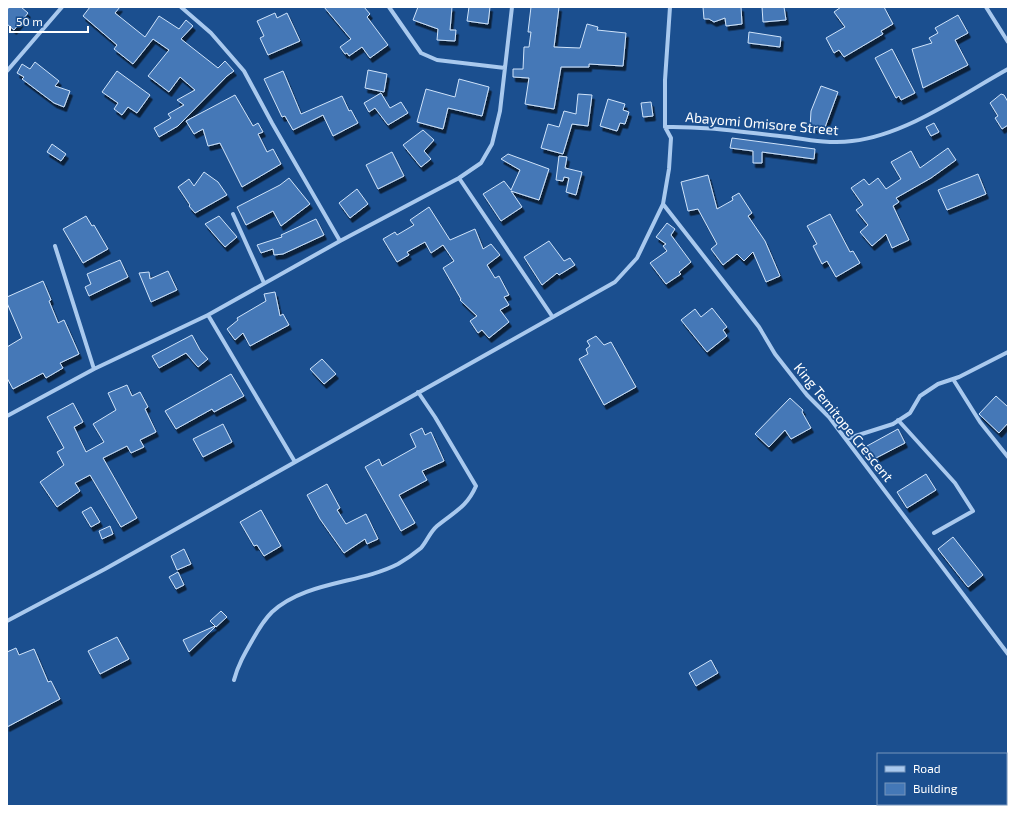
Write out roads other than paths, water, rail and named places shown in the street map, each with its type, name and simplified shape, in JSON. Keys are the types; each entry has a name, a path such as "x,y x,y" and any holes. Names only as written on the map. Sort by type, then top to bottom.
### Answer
{"street":[{"path":"7,71 62,7"},
{"path":"181,7 211,33 244,71 272,124 340,241"},
{"path":"389,7 422,53 437,60 505,68"},
{"path":"7,416 94,369 208,315 340,241 459,178 481,163 492,144 500,111 512,7"},
{"path":"7,621 105,570 552,316 615,282 637,258 663,204 669,169 671,138 665,127 665,80 670,7"},
{"path":"986,7 1008,42"},
{"name":"Abayomi Omisore Street","path":"665,127 710,129 819,141 852,141 890,132 928,114 1008,69"},
{"path":"459,178 552,316"},
{"name":"King Temitope Crescent","path":"663,204 759,327 775,354 807,395 829,417 1008,654"},
{"path":"233,214 264,283"},
{"path":"55,246 94,369"},
{"path":"208,315 294,462"},
{"path":"846,440 878,430 898,420 910,413 920,396 938,384 953,379 1008,352"},
{"path":"953,379 980,422 1008,457"},
{"path":"234,680 244,654 258,630 271,613 284,603 309,592 379,572 399,563 420,549 436,527 462,509 472,496 476,486 435,417 418,392"},
{"path":"898,420 955,483 973,511 934,533"}]}
